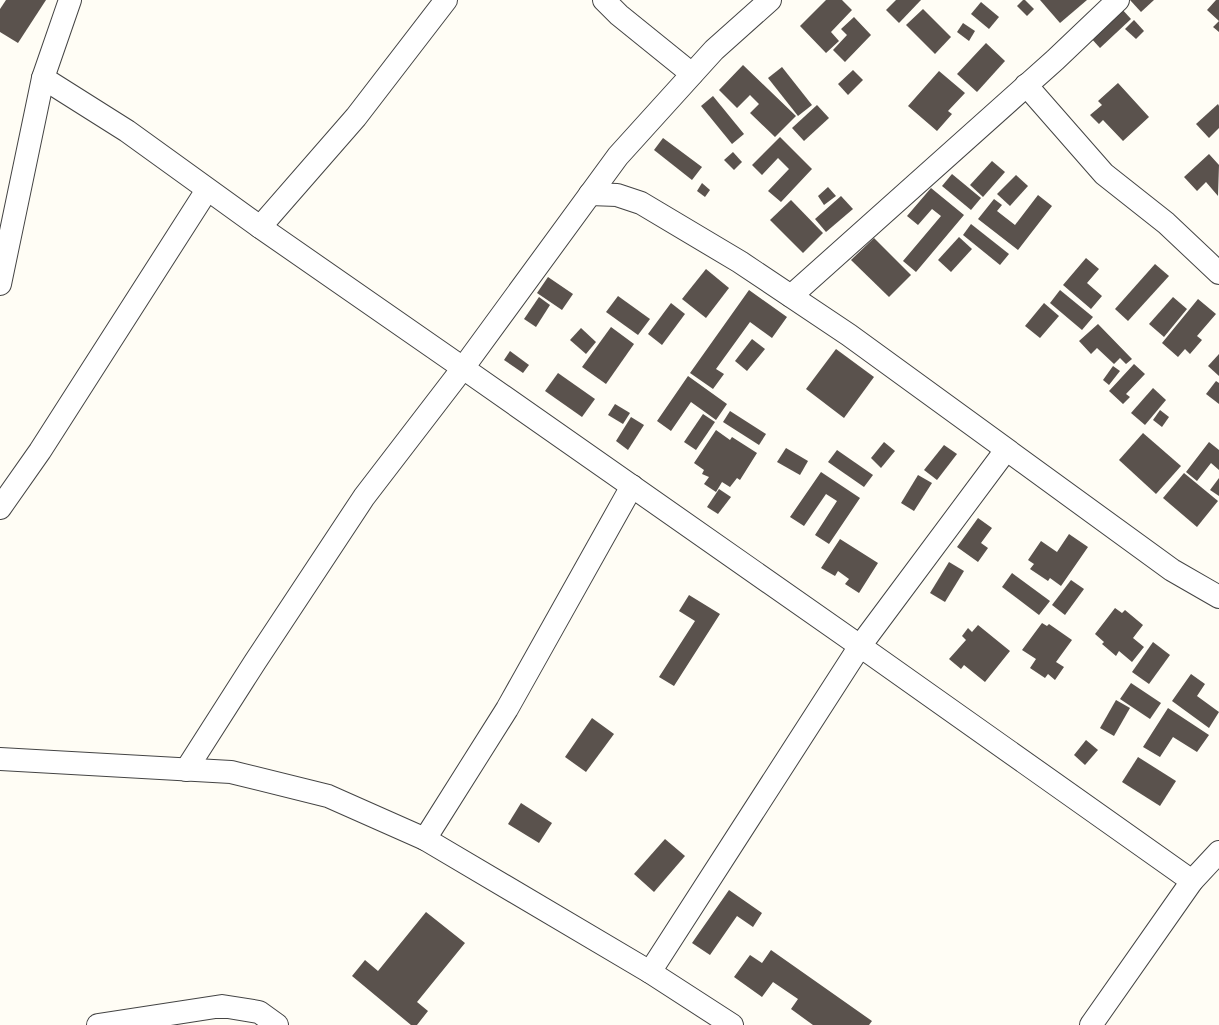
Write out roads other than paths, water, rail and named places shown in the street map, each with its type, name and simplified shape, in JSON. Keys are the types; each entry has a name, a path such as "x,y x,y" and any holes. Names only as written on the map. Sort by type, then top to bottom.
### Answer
{"street":[{"path":"0,284 43,78 70,0"},
{"path":"260,227 356,117 446,0"},
{"path":"604,0 619,15 692,74"},
{"path":"186,770 254,662 364,497 463,368 618,156 714,50 770,0"},
{"path":"791,296 1055,60 1118,0"},
{"path":"43,78 127,131 207,190 860,646 1205,877"},
{"path":"1026,86 1104,174 1166,223 1219,273"},
{"path":"0,508 40,451 207,190"},
{"path":"590,194 617,195 641,203 734,258 849,335 1172,570 1219,597"},
{"path":"650,972 860,646 1006,450"},
{"path":"425,839 507,709 632,486"},
{"path":"0,759 231,772 328,796 425,839 650,972 732,1025"},
{"path":"1091,1025 1205,877 1219,852"},
{"path":"98,1025 222,1006 258,1012 277,1025"}]}
